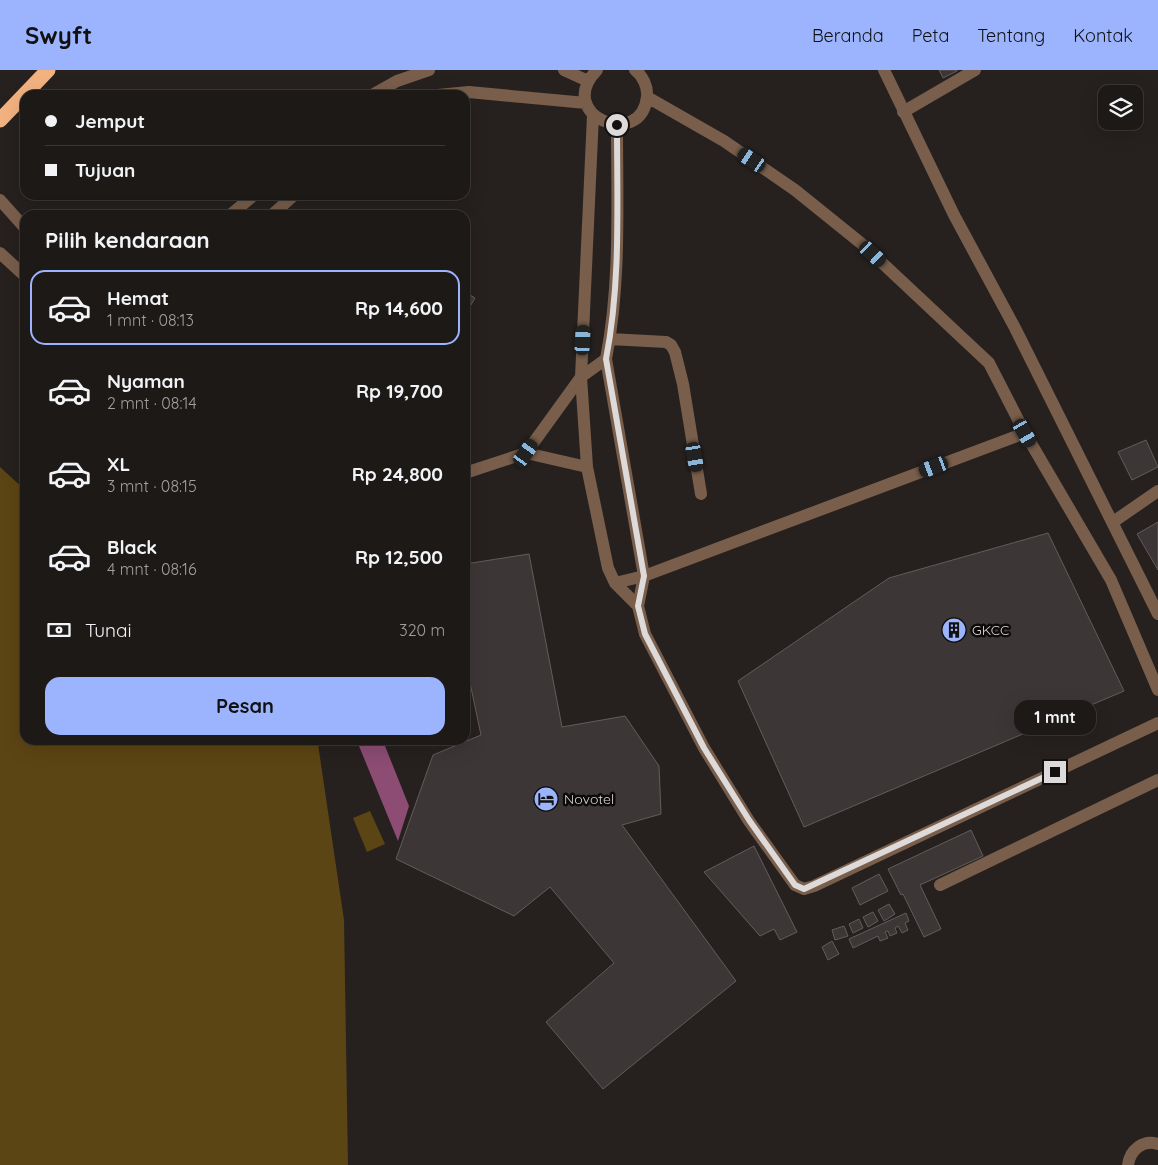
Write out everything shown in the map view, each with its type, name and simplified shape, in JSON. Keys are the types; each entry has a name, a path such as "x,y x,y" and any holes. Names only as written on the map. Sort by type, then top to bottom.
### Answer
{"highway":[{"path":"29,90 48,70"},
{"path":"0,120 20,99"}],"street":[{"path":"381,90 397,81 429,70"},
{"path":"564,70 588,81"},
{"path":"596,70 588,81 584,92 586,104 593,115 604,123 617,125 628,123 638,117 644,108 647,97 646,85 639,71"},
{"path":"884,70 903,112 1113,522 1158,614"},
{"path":"903,112 975,70"},
{"path":"470,92 586,104"},
{"path":"647,97 724,141 795,190 862,244 989,362 1025,433 1111,580 1158,690"},
{"path":"593,115 581,377 587,467 608,568 615,583 638,606"},
{"path":"617,125 617,258 614,323 606,359 644,576 638,606 645,634 704,748 749,820 795,885 804,889 1158,723"},
{"path":"0,200 20,222"},
{"path":"236,210 248,200"},
{"path":"278,210 288,200"},
{"path":"0,253 20,271"},
{"path":"610,340 666,342 674,348 683,384 701,494"},
{"path":"526,453 581,377 606,359"},
{"path":"615,583 644,576 1025,433"},
{"path":"470,471 526,453 587,467"},
{"path":"1113,522 1158,491"},
{"path":"940,885 1158,780"},
{"path":"1128,1165 1132,1154 1138,1147 1145,1143 1158,1144"}],"shaded area":[{"path":"0,467 20,485 20,745 318,745 344,920 348,1165 0,1165"},
{"path":"385,745 409,806 398,841 359,746"},
{"path":"370,811 385,844 367,852 353,818"}],"building":[{"path":"939,70 957,70 957,71 943,78"},
{"path":"470,295 475,298 470,306"},
{"path":"1146,440 1158,467 1132,480 1118,452"},
{"path":"1158,522 1158,570 1137,534"},
{"name":"GKCC","path":"1048,533 1124,691 804,827 738,681 889,578"},
{"path":"529,554 562,727 625,716 659,766 661,814 622,825 736,981 603,1089 546,1022 614,963 550,887 514,916 396,859 433,755 457,745 470,745 470,740 481,735 470,683 470,563"},
{"path":"971,830 983,856 920,885 941,929 924,937 903,894 901,895 888,869"},
{"path":"754,846 797,932 780,940 774,929 760,936 704,872"},
{"path":"879,874 888,891 860,905 852,888"},
{"path":"889,904 895,914 884,921 878,910"},
{"path":"873,912 878,921 868,927 863,917"},
{"path":"906,913 909,921 905,923 908,930 902,933 898,926 895,928 897,933 890,936 888,931 885,932 888,938 880,941 878,936 853,948 849,939"},
{"path":"859,919 863,928 853,933 849,924"},
{"path":"844,926 848,936 835,940 832,930"},
{"path":"832,941 839,954 828,960 822,947"}],"place":[{"name":"GKCC","path":"954,630"},
{"name":"Novotel","path":"546,799"}],"route":[{"path":"617,125 617,258 614,323 606,359 644,576 638,606 645,634 704,748 749,820 795,885 804,889 814,886 1055,772"}]}
